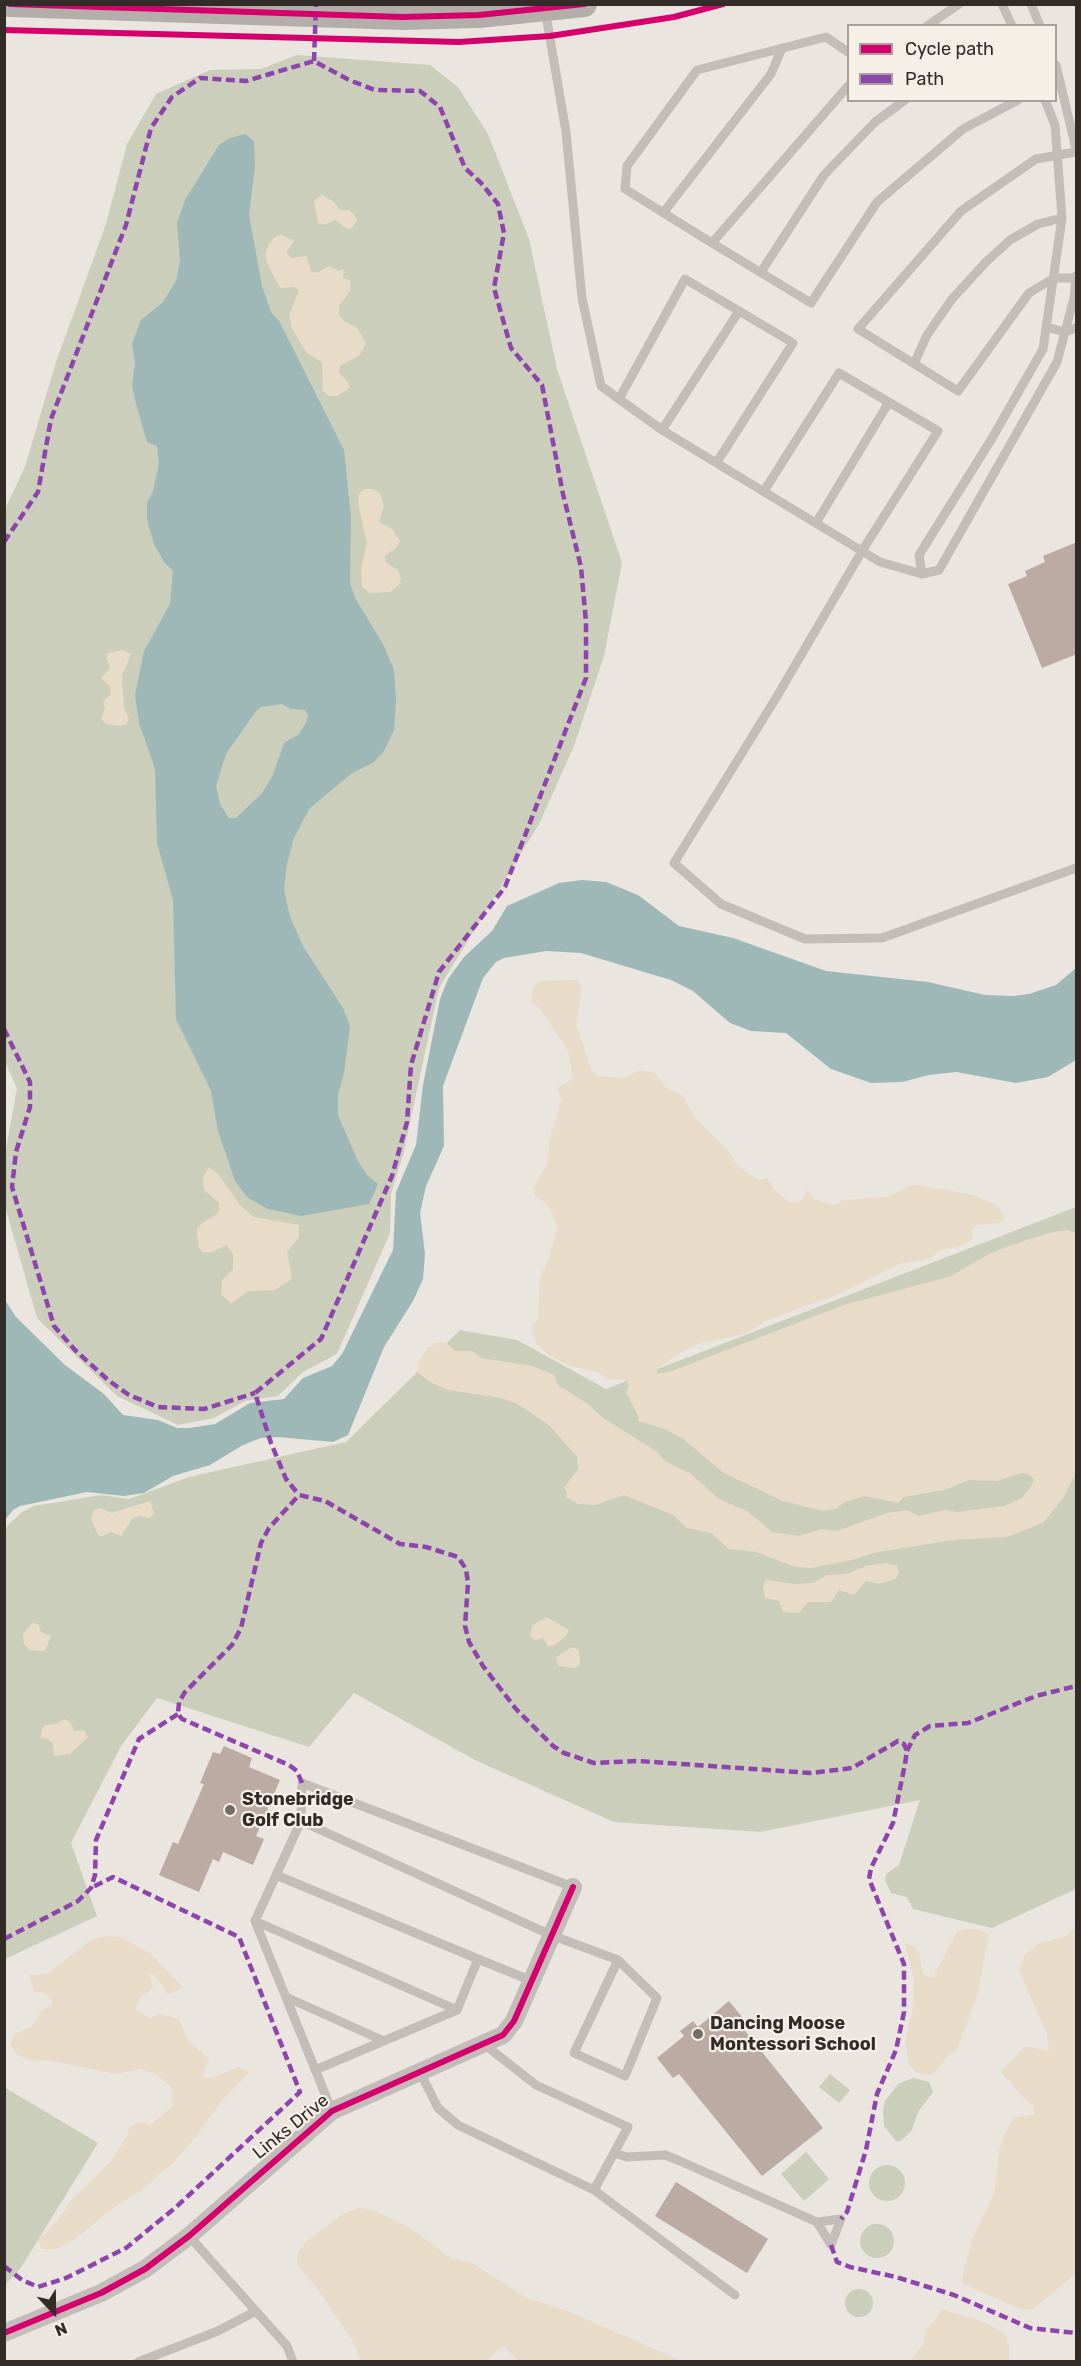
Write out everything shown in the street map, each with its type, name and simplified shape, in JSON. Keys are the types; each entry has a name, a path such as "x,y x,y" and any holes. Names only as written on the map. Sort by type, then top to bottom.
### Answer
{"street":[{"path":"10,4 402,17 584,4"},
{"name":"Links Drive","path":"4,2332 123,2283 189,2236 332,2110 503,2036 532,1981 573,1887"}],"lane":[{"path":"930,24 960,4"},
{"path":"1002,4 1011,24"},
{"path":"1031,4 1039,24"},
{"path":"544,7 566,132 582,298 601,386 662,430 880,562 922,574 939,570 1057,362 1076,277 1054,279 1029,293 958,391 858,328 961,211 1036,159 1077,151 1059,85"},
{"path":"847,51 826,37 697,70 627,166 625,189 811,303 877,202 963,129 1014,102"},
{"path":"663,213 771,74 782,48"},
{"path":"712,243 847,88"},
{"path":"761,272 824,175 875,122 902,102"},
{"path":"922,574 919,555 991,440 1043,349 1062,218 1055,125 1046,102"},
{"path":"914,364 927,335 952,299 986,262 1010,240 1038,224 1062,218"},
{"path":"619,399 685,279 793,342 717,462"},
{"path":"662,430 739,311"},
{"path":"1046,327 1065,332 1077,328"},
{"path":"764,491 839,373 938,430 674,862 721,904 805,939 882,938 1077,868"},
{"path":"816,523 889,402"},
{"path":"332,2110 255,1921 301,1821 302,1783 573,1887"},
{"path":"301,1821 551,1935 618,1960 657,1998 625,2076 574,2053 618,1960"},
{"path":"276,1875 532,1981"},
{"path":"255,1921 457,2010"},
{"path":"315,2070 457,2010 478,1959"},
{"path":"286,1997 384,2041"},
{"path":"484,2045 536,2085 628,2127 594,2190"},
{"path":"420,2072 438,2108 458,2125 594,2190 735,2295"},
{"path":"614,2153 627,2157 665,2155 817,2222 841,2219 831,2245 817,2222"},
{"path":"189,2236 287,2346 293,2361"},
{"path":"138,2361 218,2331 255,2311"}],"green space":[{"path":"297,55 430,65 458,87 488,134 529,239 557,369 622,563 604,656 574,746 539,824 439,988 403,1155 391,1194 390,1233 337,1354 303,1372 278,1396 245,1401 214,1418 178,1425 117,1396 37,1318 5,1206 5,1155 17,1088 5,1062 5,509 25,467 55,365 106,224 127,144 156,94 210,70 261,69"},
{"name":"Stonebridge Golf Club","path":"1076,1207 1076,1889 992,1928 913,1909 907,1897 891,1893 885,1880 886,1874 899,1865 920,1800 760,1832 614,1822 477,1761 354,1693 309,1747 157,1698 121,1746 71,1843 97,1916 5,1959 4,1532 22,1512 34,1506 101,1495 129,1499 189,1477 346,1442 460,1330 517,1340 606,1389"},
{"path":"830,2074 850,2090 839,2103 819,2087"},
{"path":"913,2078 929,2082 933,2092 918,2112 912,2130 897,2142 884,2126 885,2101 898,2084"},
{"path":"4,2087 98,2143 20,2269 5,2285"},
{"path":"806,2152 829,2179 804,2201 781,2174"},
{"path":"887,2165 900,2170 905,2183 900,2196 887,2201 874,2196 869,2183 874,2170"},
{"path":"877,2224 889,2229 894,2241 889,2253 877,2258 865,2253 860,2241 865,2229"},
{"path":"859,2289 869,2293 873,2303 869,2313 859,2317 849,2313 845,2303 849,2293"}],"sand":[{"path":"322,195 334,202 340,210 349,210 354,214 357,220 352,228 347,229 335,220 325,225 318,222 314,201"},
{"path":"282,235 294,241 286,252 291,258 306,256 311,271 316,273 330,266 338,271 344,269 343,278 351,281 350,291 339,306 339,314 344,321 357,328 366,343 360,355 340,366 339,373 348,382 350,388 337,396 329,396 323,391 322,363 306,352 292,329 289,315 299,290 294,287 280,288 267,263 265,254 269,244 276,236"},
{"path":"364,489 373,489 380,493 384,506 379,522 392,529 400,541 396,548 385,556 386,563 398,570 401,578 399,585 390,592 370,593 362,587 361,568 367,543 358,504 359,494"},
{"path":"123,650 131,654 122,676 124,707 129,719 127,724 121,726 106,724 101,719 105,710 103,701 111,691 109,685 101,678 109,670 110,665 106,659 108,653"},
{"path":"577,980 582,987 576,1024 592,1071 596,1076 623,1078 641,1070 655,1073 666,1088 683,1096 695,1118 727,1149 738,1166 758,1180 767,1178 773,1189 789,1202 799,1202 804,1198 807,1189 814,1199 834,1205 844,1200 887,1197 911,1185 919,1185 973,1195 998,1206 1004,1216 1004,1221 1001,1223 976,1225 972,1229 973,1239 962,1246 939,1250 931,1258 899,1264 841,1293 765,1321 745,1334 701,1343 681,1352 658,1368 656,1374 672,1371 844,1305 951,1276 987,1255 1008,1246 1053,1232 1067,1230 1076,1233 1076,1472 1064,1497 1043,1523 1007,1537 953,1540 873,1553 812,1568 795,1567 756,1552 729,1549 711,1533 687,1528 673,1515 624,1495 595,1505 578,1504 566,1497 567,1492 564,1488 578,1469 577,1457 549,1425 518,1404 501,1398 448,1390 428,1381 417,1372 419,1362 428,1347 432,1347 434,1343 446,1342 455,1351 473,1351 481,1358 532,1366 554,1375 558,1385 589,1405 603,1418 656,1451 666,1462 690,1473 719,1499 747,1511 772,1532 798,1536 822,1529 837,1531 887,1513 907,1510 919,1516 944,1510 957,1512 1004,1506 1022,1498 1032,1485 1034,1479 1022,1473 997,1481 969,1480 944,1490 904,1497 898,1503 864,1496 845,1502 836,1509 823,1511 783,1501 724,1473 683,1439 665,1429 638,1421 639,1417 626,1392 629,1386 627,1380 608,1379 596,1372 570,1366 550,1356 536,1343 531,1327 538,1319 540,1278 558,1226 549,1207 534,1194 534,1188 548,1162 549,1141 562,1100 557,1088 573,1079 568,1050 540,1009 530,1002 534,986 540,981"},
{"path":"209,1167 218,1174 240,1205 254,1217 299,1225 299,1237 287,1252 292,1279 275,1290 248,1291 231,1304 221,1294 222,1280 233,1269 233,1254 226,1245 213,1252 203,1252 199,1248 197,1234 197,1229 203,1222 219,1211 219,1203 204,1190 203,1177"},
{"path":"150,1501 154,1514 149,1518 138,1516 132,1519 121,1536 111,1532 100,1537 97,1533 91,1519 94,1510 100,1508 112,1513"},
{"path":"886,1563 897,1566 899,1573 896,1579 879,1584 866,1581 854,1595 839,1590 831,1602 808,1602 799,1613 783,1612 779,1601 765,1598 763,1586 766,1580 796,1584 813,1583 827,1575 846,1574 866,1566"},
{"path":"546,1617 569,1630 566,1636 553,1646 548,1646 543,1638 535,1640 530,1636 532,1626"},
{"path":"32,1623 38,1624 41,1632 51,1636 45,1651 30,1650 24,1644 23,1634"},
{"path":"572,1647 579,1650 580,1664 575,1668 559,1666 556,1657"},
{"path":"65,1719 71,1723 74,1731 84,1730 88,1737 70,1754 54,1756 53,1744 48,1739 41,1738 41,1732 44,1725 55,1724"},
{"path":"1076,1926 1076,2273 1034,2309 1022,2310 962,2283 963,2274 972,2239 994,2194 999,2151 1005,2134 1013,2118 1035,2114 1033,2105 1026,2101 1001,2072 1025,2046 1049,2051 1047,2034 1019,1970 1025,1955 1038,1944 1067,1936"},
{"path":"981,1930 989,1935 978,1993 956,2052 951,2052 932,2075 915,2072 909,2064 905,2041 913,2009 914,1978 905,1944 913,1945 919,1953 923,1974 933,1978 957,1931"},
{"path":"106,1936 121,1937 150,1953 183,1988 168,1994 157,1978 150,1973 153,1988 141,1997 135,2008 149,2019 159,2013 179,2019 188,2041 209,2059 202,2077 211,2078 239,2067 249,2072 220,2103 195,2138 172,2164 139,2192 113,2208 74,2240 56,2249 42,2249 38,2240 58,2220 72,2199 113,2159 128,2134 129,2127 140,2122 150,2125 173,2106 171,2087 156,2074 140,2069 116,2074 48,2060 33,2061 16,2054 10,2044 15,2034 31,2027 43,2009 51,2006 52,2001 45,1993 34,1992 29,1975 47,1974 91,1940"},
{"path":"358,2208 373,2210 398,2222 416,2232 451,2259 472,2263 527,2298 565,2310 682,2361 518,2361 503,2346 486,2361 361,2361 352,2340 319,2291 297,2265 297,2254 307,2241 343,2214"},
{"path":"941,2309 984,2322 1005,2334 1009,2342 1009,2361 910,2361 924,2343 926,2330"}],"water":[{"path":"245,134 254,141 255,166 249,215 262,286 271,312 279,321 344,450 351,517 350,583 355,598 383,644 394,670 396,699 394,730 384,751 373,763 352,773 309,809 294,838 287,864 284,889 290,917 303,946 343,1008 350,1026 344,1073 338,1095 338,1115 358,1161 367,1175 378,1184 369,1204 301,1216 268,1209 248,1198 235,1181 218,1131 211,1091 176,1019 173,900 157,843 155,769 139,723 135,695 144,651 170,604 173,571 164,562 154,544 147,519 147,503 153,491 159,464 157,446 147,442 136,404 132,385 135,363 132,344 141,320 163,302 176,281 180,261 177,223 185,200 219,145 230,138","holes":["282,704 291,709 305,710 308,715 307,721 299,734 284,743 272,777 262,793 236,818 229,818 220,804 216,786 226,754 261,707"]},
{"path":"582,880 606,882 638,895 679,926 733,938 826,971 928,982 985,995 1014,996 1029,994 1056,985 1076,968 1076,1060 1048,1077 1016,1083 956,1072 929,1075 902,1082 871,1083 831,1069 786,1033 751,1031 730,1023 693,991 671,980 581,953 546,951 504,958 496,962 483,978 443,1086 444,1146 426,1186 420,1213 425,1254 423,1279 413,1301 384,1347 348,1435 333,1442 277,1437 261,1438 243,1445 210,1465 173,1476 144,1493 124,1496 87,1492 20,1506 13,1510 5,1520 5,1300 16,1317 65,1365 104,1394 123,1415 158,1420 177,1428 215,1424 250,1403 284,1399 303,1378 332,1366 342,1354 393,1250 396,1192 416,1145 423,1085 440,999 448,979 464,957 492,931 507,906 559,883"}],"building":[{"path":"1077,542 1077,654 1042,668 1008,584 1027,576 1025,571 1045,562 1043,556"},
{"name":"Stonebridge Golf Club","path":"224,1746 252,1758 249,1767 280,1780 256,1836 264,1839 253,1865 223,1852 219,1862 213,1859 199,1892 159,1875 173,1842 178,1844 204,1784 200,1783 213,1752 220,1754"},
{"path":"729,2001 743,2018 738,2022 823,2128 762,2176 679,2074 673,2078 657,2058 684,2036 680,2031 693,2021 698,2027"},
{"path":"676,2182 768,2239 747,2273 655,2216"}],"marked path":[{"path":"314,61 316,4"},
{"path":"4,542 38,492 51,419 126,225 151,128 172,97 200,78 246,81 314,61 349,80 375,90 420,91 440,107 465,168 498,204 504,233 494,288 511,348 542,385 563,494 581,567 586,622 586,678 505,887 439,972 411,1065 407,1122 392,1176 321,1339 255,1393 271,1443 286,1479 299,1495"},
{"path":"4,1029 30,1082 30,1107 16,1152 12,1187 54,1326 75,1350 108,1380 129,1395 158,1407 204,1409 255,1393"},
{"path":"302,1783 297,1771 289,1765 182,1719 178,1714 179,1702 185,1692 232,1645 241,1628 261,1543 269,1528 299,1495 325,1501 400,1544 426,1547 458,1557 466,1569 468,1583 465,1626 469,1642 483,1666 516,1709 553,1746 564,1753 594,1763 639,1761 811,1773 852,1768 898,1741 904,1744 907,1751 893,1823 871,1868 869,1879 904,1964 904,2012 896,2050 877,2094 866,2150 847,2212 841,2219"},
{"path":"907,1751 915,1735 930,1726 968,1723 1036,1696 1076,1686"},
{"path":"4,1939 78,1901 91,1888 95,1875 96,1840 139,1739 178,1714"},
{"path":"4,2266 22,2280 38,2287 66,2278 126,2248 175,2208 300,2092 239,1937 113,1877 91,1888"},
{"path":"831,2245 837,2262 850,2267 896,2277 954,2295 1030,2328 1076,2333"}],"cycle path":[{"path":"10,4 402,17 479,15 584,4"},
{"path":"4,30 459,42 550,36 674,17 723,4"},
{"path":"4,2333 101,2293 145,2269 189,2236 332,2111 503,2035 514,2021 573,1887"}],"place":[{"name":"Stonebridge Golf Club","path":"230,1810"},
{"name":"Dancing Moose Montessori School","path":"698,2034"}]}
